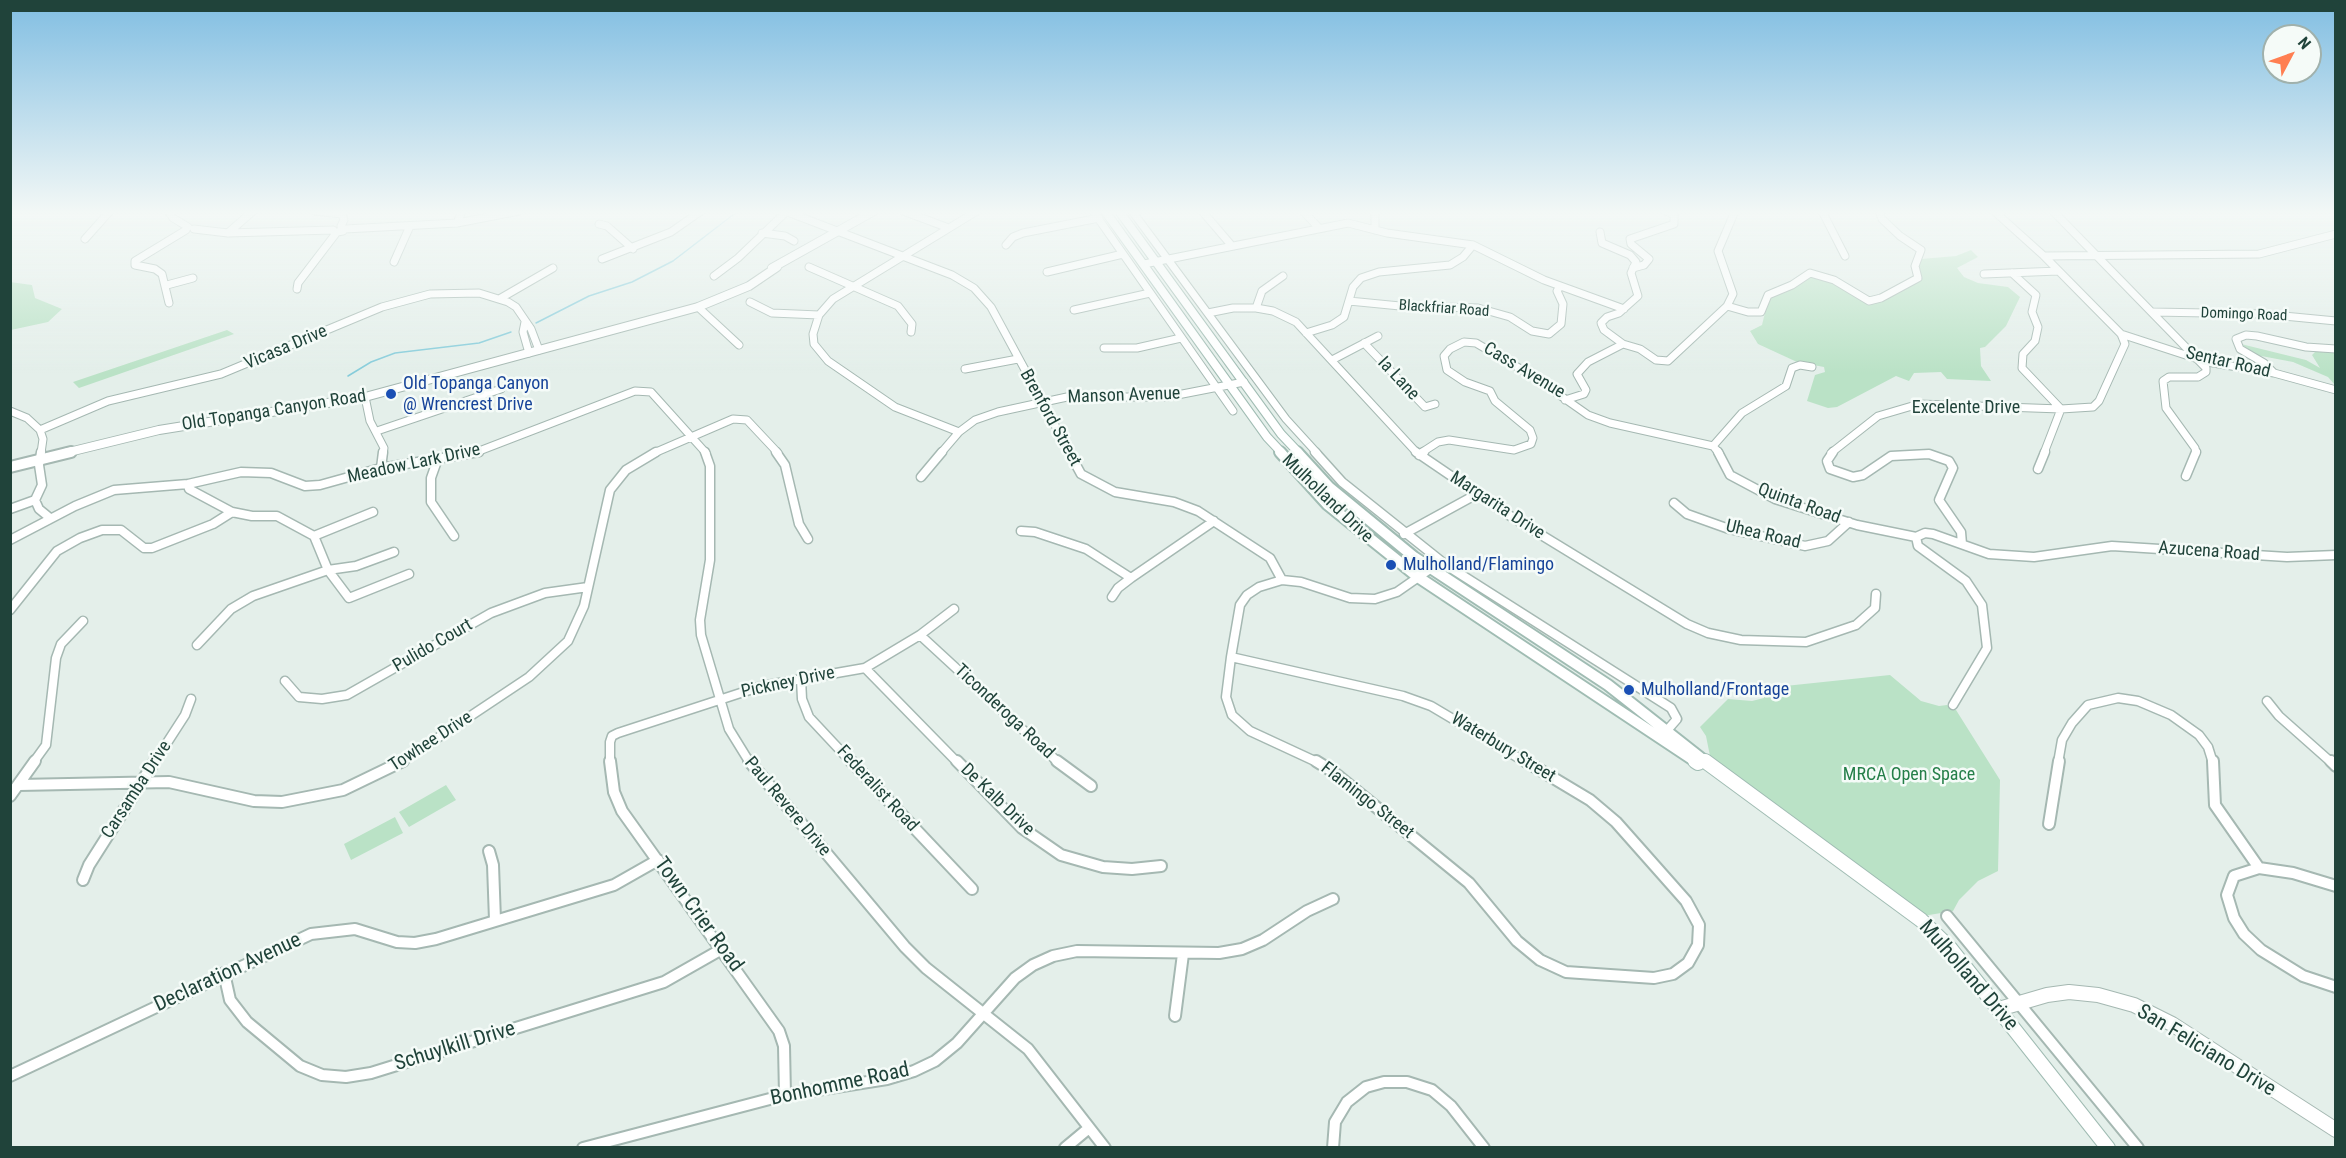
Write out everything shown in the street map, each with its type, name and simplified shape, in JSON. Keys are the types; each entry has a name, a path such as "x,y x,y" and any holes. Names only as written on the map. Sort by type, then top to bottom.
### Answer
{"main road":[{"name":"Old Topanga Canyon Road","path":"10,467 159,430 297,410 365,397 698,308 776,270 780,265"},
{"name":"Mulholland Drive","path":"1145,265 1267,437 1304,481 1353,528 1418,577 1664,734 1921,920 1950,948 2108,1148"},
{"name":"Mulholland Drive","path":"1159,265 1290,444 1329,487 1380,531 1430,569 1593,674 1664,734"},
{"name":"San Feliciano Drive","path":"1999,1009 2068,992 2098,995 2134,1005 2172,1024 2336,1131"}],"street":[{"path":"135,265 155,269 162,273 170,303"},
{"path":"297,289 298,283 312,265"},
{"path":"714,276 727,265"},
{"path":"886,265 833,298 819,315 813,334 814,344 828,361 894,407 959,432"},
{"name":"Brenford Street","path":"927,265 952,275 974,288 991,307 1081,474 1115,492 1174,502 1214,520 1270,558 1282,580"},
{"path":"1047,272 1076,265"},
{"path":"1131,265 1233,411"},
{"path":"1172,265 1315,454 1360,498 1446,565 1671,708 1677,719 1664,734"},
{"path":"1306,333 1332,325 1344,317 1353,287 1361,278 1379,272 1450,265"},
{"path":"1516,265 1560,286 1624,309"},
{"path":"1634,265 1631,273 1638,296 1624,309 1601,323 1604,330 1623,344 1640,349 1656,360 1668,361 1727,306 1732,298 1733,290 1723,265"},
{"path":"1633,268 1644,265"},
{"path":"1727,306 1748,312 1761,312 1768,295 1792,285 1809,273 1833,280 1869,301 1881,298 1918,278 1915,265"},
{"path":"2052,265 2121,334"},
{"path":"2107,265 2206,368 2203,375 2169,377 2163,381 2166,408 2195,448 2196,455 2186,476"},
{"path":"809,267 898,306 912,324 911,332"},
{"path":"534,352 523,332 525,322 516,307 501,298 553,268"},
{"path":"1984,274 2058,271"},
{"path":"2012,273 2036,295 2032,312 2038,327 2035,341 2023,354 2022,368 2061,409 2038,470"},
{"path":"1256,308 1262,291 1282,276"},
{"path":"166,285 193,278"},
{"name":"Blackfriar Road","path":"1349,301 1401,306 1478,308 1510,317 1532,331 1549,334 1561,324 1563,304 1557,291 1560,286"},
{"name":"Vicasa Drive","path":"40,430 108,400 196,381 241,367 397,302 459,292 501,298"},
{"path":"1074,310 1150,293"},
{"path":"750,302 771,313 819,315"},
{"path":"698,308 739,345"},
{"name":"Margarita Drive","path":"1208,313 1233,308 1256,308 1286,316 1332,360 1419,455 1477,494 1687,624 1708,633 1741,640 1806,642 1856,625 1875,608 1876,594"},
{"name":"Domingo Road","path":"2153,312 2263,314 2336,321"},
{"name":"Sentar Road","path":"2121,334 2198,359 2274,373 2336,390"},
{"name":"Excelente Drive","path":"1962,544 1961,532 1939,500 1953,468 1949,461 1929,454 1891,456 1863,475 1853,477 1830,469 1827,461 1828,455 1878,416 1919,404 2061,409 2093,407 2099,401 2125,344 2121,334"},
{"path":"2274,373 2264,363 2240,349 2236,339 2246,335 2257,336 2306,347 2336,349"},
{"path":"1332,360 1378,336"},
{"path":"1104,348 1137,348 1181,338"},
{"name":"Cass Avenue","path":"1419,455 1438,442 1449,440 1514,450 1531,444 1533,438 1530,430 1495,401 1490,391 1465,382 1447,370 1444,356 1456,345 1464,342 1488,348 1496,356 1531,375 1565,400 1584,394 1586,390 1578,379 1577,374 1580,368 1623,344"},
{"name":"Ia Lane","path":"1364,343 1425,407 1435,404"},
{"path":"965,369 1018,359"},
{"path":"1565,400 1588,415 1610,423 1713,446 1742,413 1786,386 1792,368 1812,367"},
{"name":"Manson Avenue","path":"921,477 959,432 975,420 998,412 1082,395 1167,397 1244,382"},
{"path":"377,431 501,389"},
{"name":"Paul Revere Drive","path":"644,389 651,392 704,449 710,466 710,560 700,620 701,635 729,729 741,753 905,947 926,968 1028,1049 1105,1148"},
{"name":"Meadow Lark Drive","path":"10,540 99,494 114,490 188,484 241,472 282,475 300,485 312,486 381,468 437,461 489,449 635,390 644,389"},
{"path":"365,397 367,413 384,448 381,468"},
{"path":"10,411 19,414 40,430 43,439 42,485 34,500 10,509"},
{"path":"10,418 19,414"},
{"path":"692,436 733,419 747,420 785,465 799,524 808,539"},
{"name":"Towhee Drive","path":"19,785 169,782 254,801 282,802 323,796 370,780 412,756 543,666 558,652 578,624 610,490 616,480 638,460 692,436"},
{"name":"Quinta Road","path":"1713,446 1720,454 1726,470 1737,481 1775,499 1850,522 1916,537"},
{"path":"437,461 430,485 432,502 454,536"},
{"path":"188,484 189,489 232,512 252,516 277,516 314,536 328,570 349,598 409,574"},
{"path":"1404,534 1477,494"},
{"path":"34,500 39,510 50,518"},
{"name":"Uhea Road","path":"1674,503 1687,514 1729,529 1805,546 1828,541 1850,522"},
{"path":"10,610 57,551 80,538 102,531 122,530 136,542 152,548 204,528 232,512"},
{"path":"314,536 373,513"},
{"path":"1112,597 1118,588 1131,578 1214,520"},
{"path":"1021,531 1035,532 1086,549 1131,578"},
{"path":"1953,705 1987,648 1982,605 1966,581 1918,546 1916,537 1925,533 1933,534 1989,554 2034,557 2083,549"},
{"name":"Azucena Road","path":"2083,549 2112,546 2287,557 2336,555"},
{"path":"196,645 231,609 254,596 328,570 356,566 394,552"},
{"path":"1282,580 1362,600 1387,596 1430,569"},
{"name":"Flamingo Street","path":"1282,580 1259,587 1247,595 1240,605 1226,697 1232,715 1250,731 1314,759 1332,771 1469,883 1517,941 1540,960 1566,972 1595,976 1654,978 1673,974 1688,963 1698,945"},
{"name":"Pulido Court","path":"285,681 299,697 322,699 347,694 491,613 545,593 588,587"},
{"name":"Pickney Drive","path":"612,736 762,686 865,668 920,635 954,609"},
{"path":"10,796 46,745 56,658 61,644 83,621"},
{"name":"Ticonderoga Road","path":"920,635 1068,771 1090,786"},
{"name":"Waterbury Street","path":"1231,657 1403,696 1431,706 1590,800 1616,822 1686,901 1699,925 1698,945"},
{"name":"De Kalb Drive","path":"865,668 1022,828 1060,855 1103,867 1132,869 1161,866"},
{"name":"Federalist Road","path":"801,679 802,699 809,717 972,889"},
{"path":"2049,824 2062,740 2072,723 2088,705 2101,699 2118,698 2138,701 2171,715 2192,730 2208,747 2213,758 2215,805 2259,868"},
{"name":"Carsamba Drive","path":"83,880 89,865 185,716 191,699"},
{"path":"2267,702 2279,716 2336,766"},
{"name":"Town Crier Road","path":"612,736 610,771 614,792 622,811 779,1031 784,1046 785,1095"},
{"path":"489,851 494,865 495,920"},
{"name":"Declaration Avenue","path":"10,1076 279,947 311,934 335,929 355,929 397,942 415,943 614,885 658,860"},
{"path":"2336,886 2293,873 2259,868 2246,870 2234,876 2229,884 2228,906 2244,934 2280,964 2304,976 2336,987"},
{"name":"Bonhomme Road","path":"583,1148 785,1095 887,1079 914,1071 935,1060 957,1043 1015,978 1033,965 1053,956 1077,951 1184,954 1219,953 1242,949 1263,940 1307,911 1333,899"},
{"path":"1947,916 2138,1148"},
{"name":"Schuylkill Drive","path":"224,974 230,1000 247,1022 300,1066 322,1076 346,1077 371,1073 664,982 722,949"},
{"path":"1175,1016 1184,954"},
{"path":"1333,1148 1335,1122 1347,1102 1366,1087 1384,1082 1407,1082 1432,1090 1451,1106 1484,1148"},
{"path":"1065,1148 1089,1128"}],"green space":[{"path":"1919,265 1963,265 1957,268 1964,277 1978,283 2008,287 2020,297 2006,326 1985,347 1980,348 1981,366 1991,381 1947,379 1941,372 1914,373 1909,381 1896,376 1837,407 1828,408 1807,401 1815,375 1825,372 1824,367 1797,362 1758,344 1750,331 1762,325 1768,300 1773,294 1810,274 1827,279 1868,302 1915,280"},
{"path":"10,282 32,285 35,298 62,309 48,322 11,330"},
{"path":"227,330 234,334 79,388 73,382"},
{"path":"2241,344 2306,360 2320,368 2312,355 2315,352 2335,352 2335,385 2328,377 2293,362 2256,355"},
{"name":"MRCA Open Space","path":"1890,675 1921,701 1939,706 1947,705 1956,710 2000,780 1998,871 1978,881 1959,900 1953,911 1923,916 1787,812 1721,767 1710,756 1706,736 1700,727 1728,699 1752,701 1764,698 1766,688"},
{"path":"446,785 456,800 409,827 399,812"},
{"path":"395,817 403,833 351,860 344,844"}],"waterway":[{"path":"536,323 589,296 632,282 665,265"},
{"path":"348,376 371,362 395,353 479,343 511,332"}],"place":[{"name":"Old Topanga Canyon @ Wrencrest Drive","path":"391,394"},
{"name":"Mulholland/Flamingo","path":"1391,565"},
{"name":"Mulholland/Frontage","path":"1629,690"}]}
